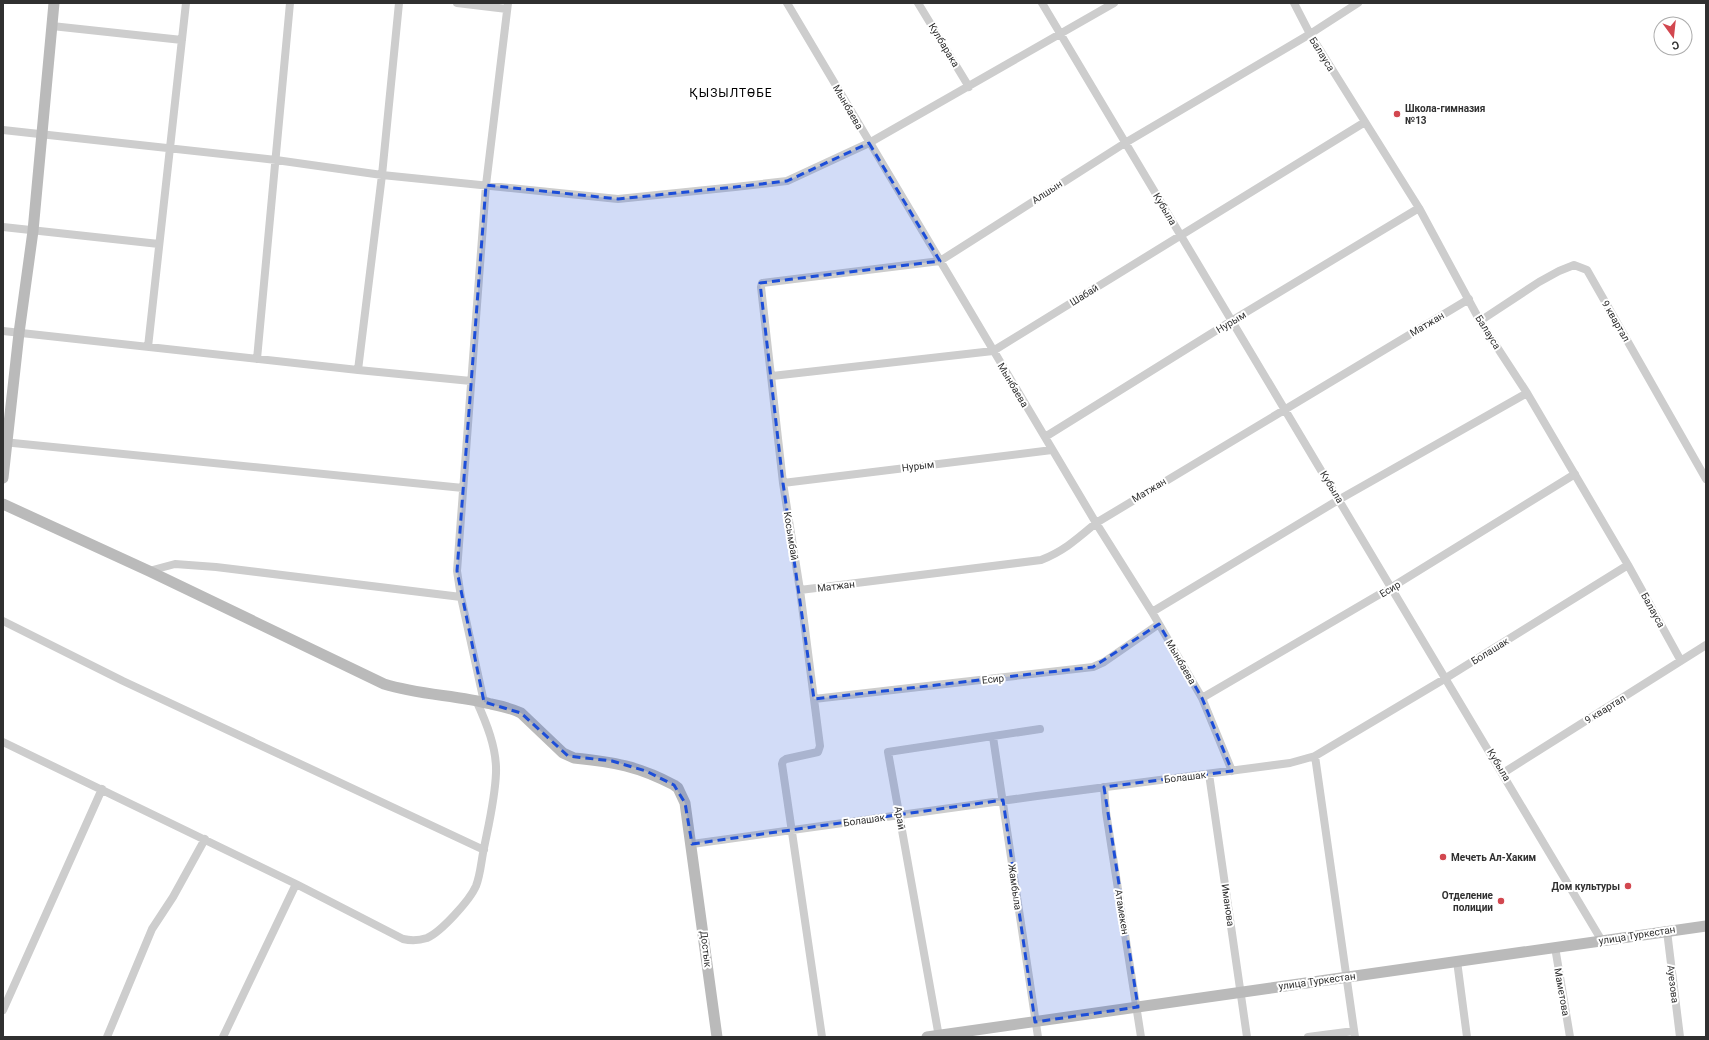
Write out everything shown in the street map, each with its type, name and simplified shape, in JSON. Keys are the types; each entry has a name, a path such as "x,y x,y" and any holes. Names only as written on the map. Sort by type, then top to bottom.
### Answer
{"street":[{"path":"3,478 5,442 32,231 54,3"},
{"path":"148,347 186,3"},
{"path":"257,359 290,3"},
{"path":"358,370 382,175 399,3"},
{"path":"3,743 205,839 403,939 413,941 427,938 436,933 472,896 477,884 484,850 496,772 495,758 480,701 460,597 457,571 486,185 508,6 457,3"},
{"name":"Мынбаева","path":"787,3 1052,450 1152,612 1202,698 1232,771"},
{"name":"Кулбарака","path":"918,3 969,87"},
{"name":"Кубыла","path":"1042,3 1286,408 1602,941"},
{"path":"3,130 276,160 382,175 618,199 728,188 787,181 869,143 1114,3"},
{"name":"Балауса","path":"1294,3 1310,34 1419,208 1480,321 1528,393 1628,565 1681,661"},
{"name":"Алшын","path":"762,283 940,261 1125,143 1310,34 1358,3"},
{"path":"52,26 182,40"},
{"name":"Шабай","path":"772,376 993,351 1365,122"},
{"name":"Нурым","path":"1045,437 1233,320 1419,208"},
{"path":"3,227 159,244"},
{"name":"9 квартал","path":"1480,321 1559,271 1574,265 1587,270 1706,479"},
{"name":"Косымбай","path":"762,283 760,287 772,376 783,483 800,590 820,750 818,752 783,761 792,830"},
{"name":"Матжан","path":"800,590 1041,560 1056,554 1069,546 1096,523 1469,299"},
{"path":"3,331 471,381"},
{"path":"1152,612 1340,499 1528,393"},
{"path":"5,442 463,488"},
{"name":"Нурым","path":"783,483 1052,450"},
{"name":"Есир","path":"1202,698 1392,588 1575,474"},
{"name":"Достык","path":"3,504 149,571 384,684 398,689 480,701 514,710 521,714 563,754 574,758 612,762 646,771 674,785 678,788 685,803 692,844 717,1037"},
{"path":"149,571 175,564 460,597"},
{"name":"Болашак","path":"692,844 1003,800 1290,763 1315,756 1446,678 1628,565"},
{"path":"3,621 130,684 484,850"},
{"name":"Есир","path":"814,699 1094,667 1104,662 1159,624"},
{"name":"9 квартал","path":"1503,772 1706,645"},
{"name":"Арай","path":"939,1036 888,752 1040,729"},
{"name":"Жамбыла","path":"993,737 1038,1037"},
{"path":"1308,1037 1354,1034 1315,756"},
{"name":"Иманова","path":"1209,774 1247,1037"},
{"name":"Атамекен","path":"1104,787 1106,812 1138,1007 1141,1037"},
{"path":"3,1010 102,790"},
{"path":"792,830 822,1037"},
{"path":"107,1037 152,929 173,898 205,839"},
{"path":"223,1037 296,884"},
{"name":"улица Туркестан","path":"927,1037 1706,926"},
{"name":"Ауезова","path":"1667,931 1680,1037"},
{"name":"Маметова","path":"1555,947 1570,1037"},
{"path":"1457,961 1467,1037"}],"highlighted area":[{"path":"869,143 940,261 760,283 783,483 814,699 1093,667 1159,624 1202,698 1232,771 1104,787 1138,1007 1035,1022 1003,800 692,844 685,803 674,785 646,771 612,761 568,756 521,713 484,702 457,571 486,185 618,199 735,187 787,181"}],"place":[{"name":"Школа-гимназия №13","path":"1397,114"},
{"name":"Мечеть Ал-Хаким","path":"1443,857"},
{"name":"Дом культуры","path":"1628,886"},
{"name":"Отделение полиции","path":"1501,901"}],"district":[{"name":"ҚЫЗЫЛТӨБЕ","path":"731,93"}]}
